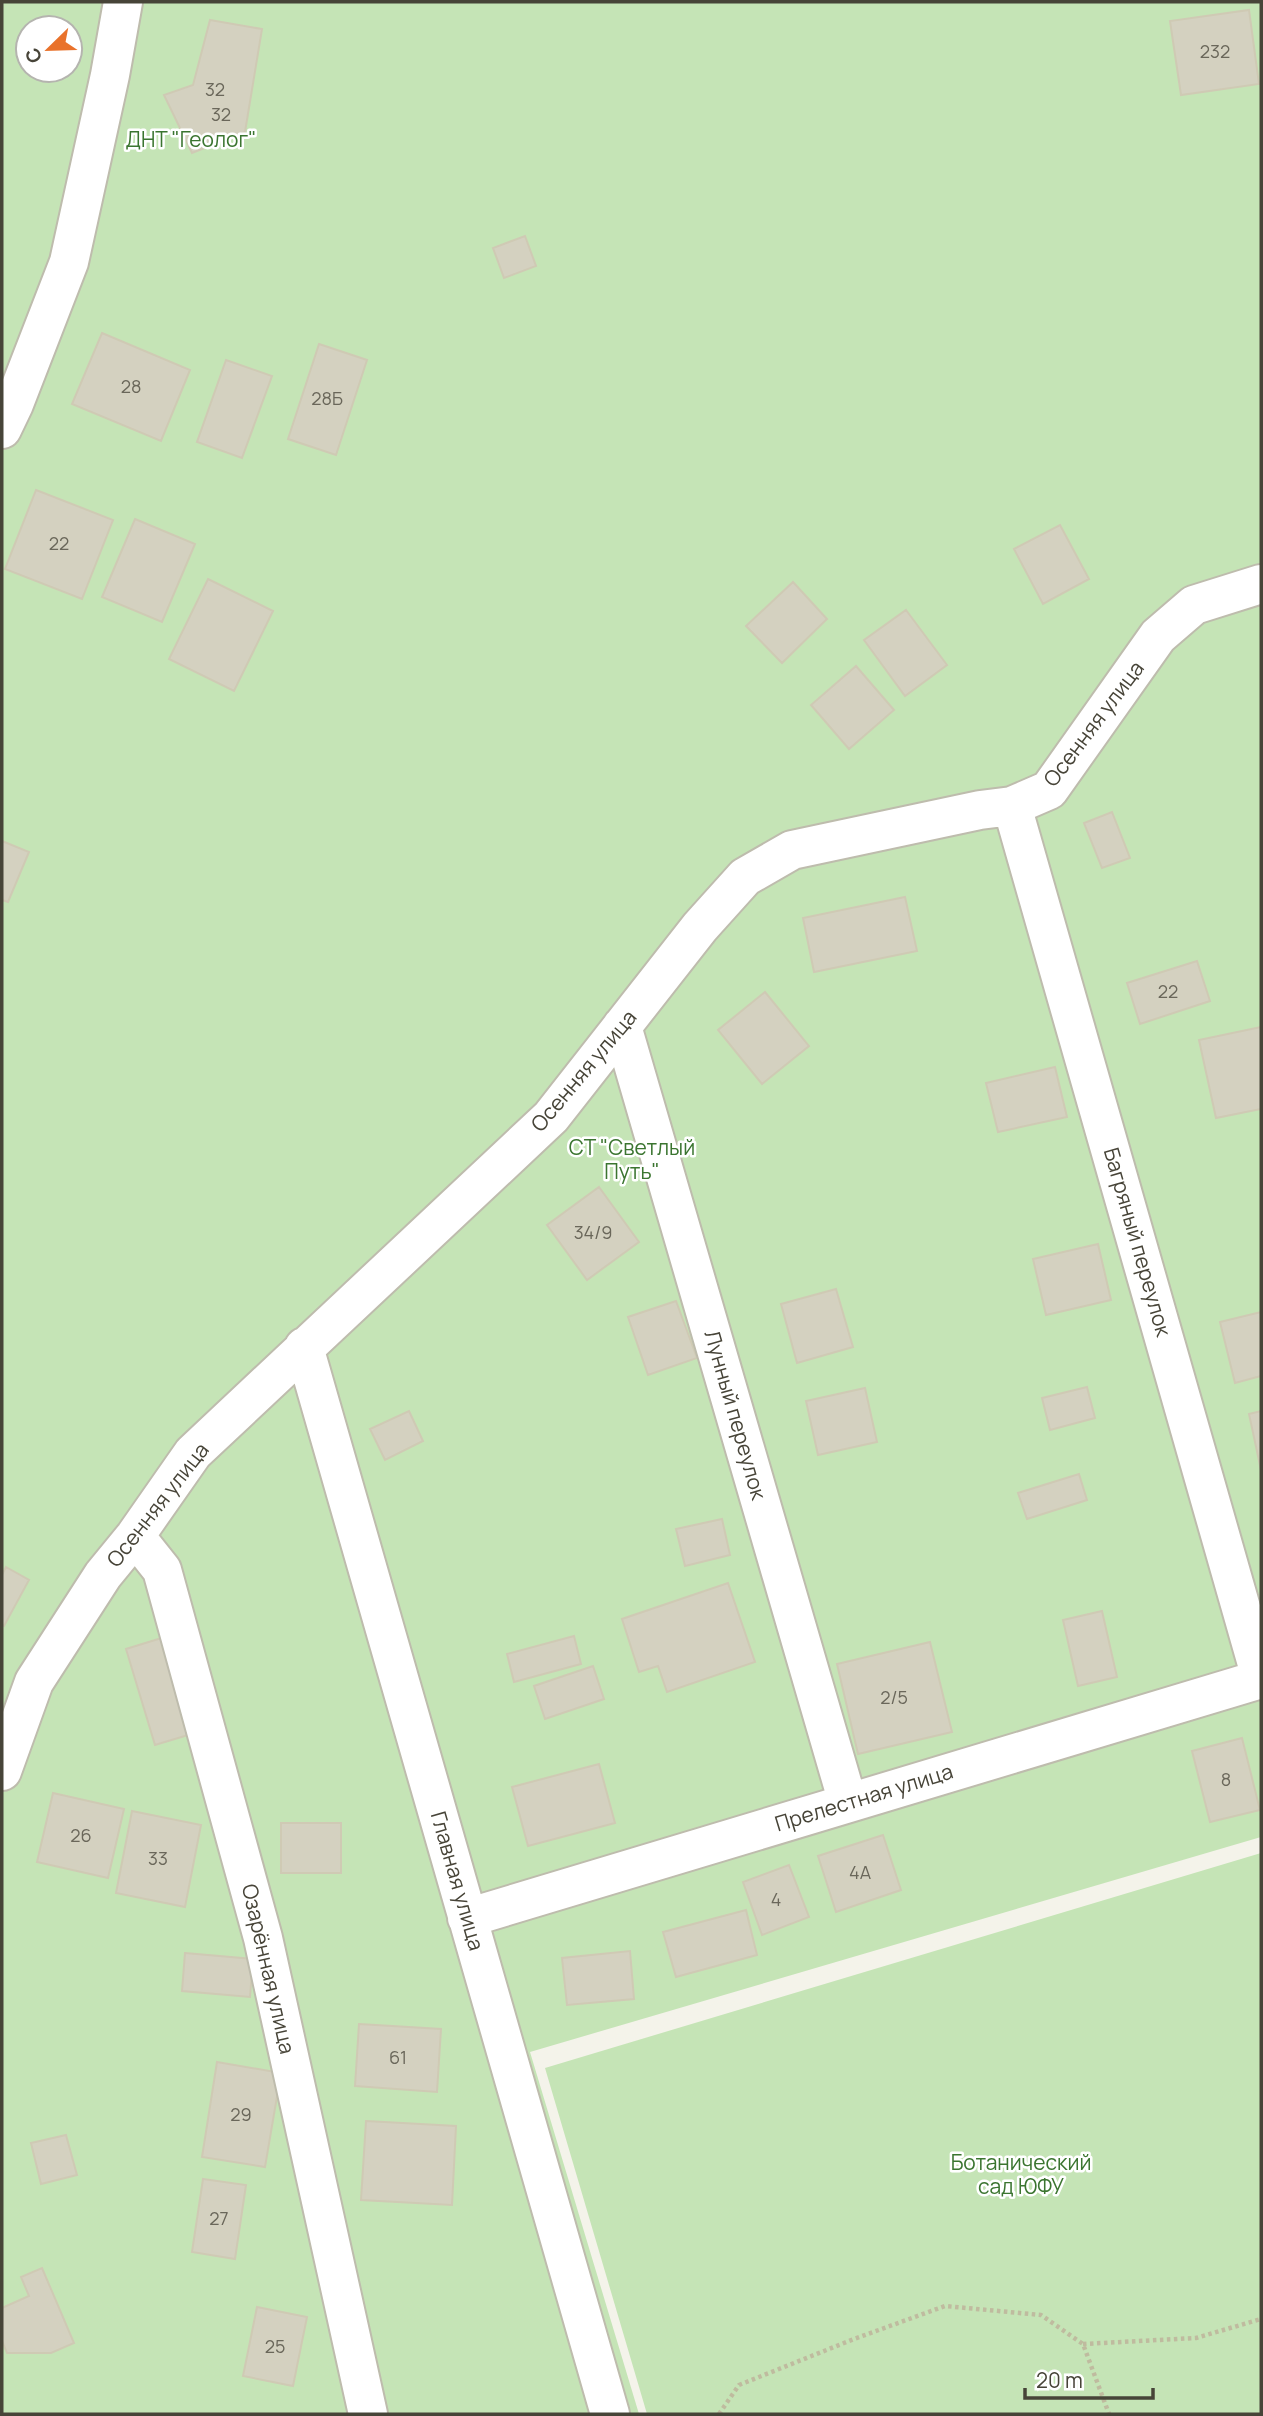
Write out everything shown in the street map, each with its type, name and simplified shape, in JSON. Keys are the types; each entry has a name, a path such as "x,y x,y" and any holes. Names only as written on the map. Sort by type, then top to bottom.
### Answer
{"street":[{"path":"2,429 69,262 110,75 123,2"},
{"name":"Осенняя улица","path":"2,1771 34,1682 103,1575 135,1536 193,1453 551,1117 700,927 745,877 792,850 980,810 1012,806 1049,790 1158,636 1194,605 1261,584"},
{"name":"Багряный переулок","path":"1012,806 1261,1678"},
{"name":"Лунный переулок","path":"622,1026 848,1803"},
{"name":"Главная улица","path":"304,1348 610,2414"},
{"name":"Озарённая улица","path":"135,1536 162,1570 263,1938 368,2414"},
{"name":"Прелестная улица","path":"467,1917 1261,1678"}],"path":[{"path":"719,2414 739,2385 945,2306 1041,2315 1083,2344 1109,2414"},
{"path":"1083,2344 1196,2338 1261,2319"}],"green space":[{"name":"СТ \"Светлый Путь\"","path":"2,2 1261,2 1261,1837 530,2052 639,2414 2,2414"},
{"name":"Ботанический сад ЮФУ","path":"1261,1853 1261,2414 647,2414 545,2068"}],"building":[{"path":"1249,10 1259,84 1181,95 1170,21"},
{"path":"210,20 262,29 245,132 192,153 164,95 193,85"},
{"path":"525,236 536,266 504,278 493,248"},
{"path":"102,333 190,370 161,441 72,404"},
{"path":"319,344 367,360 336,455 288,439"},
{"path":"226,360 272,376 242,458 197,442"},
{"path":"36,490 113,520 82,599 5,569"},
{"path":"135,519 195,544 162,622 102,597"},
{"path":"1060,525 1089,579 1043,604 1014,549"},
{"path":"208,579 273,611 234,691 169,659"},
{"path":"793,582 827,619 782,663 746,626"},
{"path":"906,610 947,665 905,696 864,640"},
{"path":"856,666 894,710 849,749 811,705"},
{"path":"1112,812 1130,858 1102,868 1084,823"},
{"path":"2,841 29,852 8,902 2,900"},
{"path":"905,897 917,951 814,972 803,918"},
{"path":"1197,961 1210,1001 1140,1024 1127,983"},
{"path":"765,992 809,1046 762,1084 718,1030"},
{"path":"1261,1027 1261,1109 1216,1118 1199,1040"},
{"path":"1055,1067 1067,1117 998,1132 986,1083"},
{"path":"599,1187 639,1242 587,1280 547,1225"},
{"path":"1098,1244 1111,1300 1046,1315 1033,1259"},
{"path":"836,1289 853,1347 797,1363 781,1304"},
{"path":"676,1301 697,1358 648,1375 628,1317"},
{"path":"1261,1312 1261,1376 1235,1383 1220,1322"},
{"path":"1087,1387 1095,1418 1050,1430 1042,1398"},
{"path":"865,1388 877,1442 818,1455 806,1401"},
{"path":"409,1411 423,1441 385,1460 370,1429"},
{"path":"1261,1411 1261,1470 1249,1414"},
{"path":"1079,1474 1087,1500 1027,1519 1018,1493"},
{"path":"722,1519 730,1555 685,1566 676,1529"},
{"path":"6,1567 29,1580 4,1626 2,1575"},
{"path":"728,1583 755,1662 667,1692 658,1666 639,1672 622,1619"},
{"path":"1102,1611 1117,1677 1078,1686 1063,1620"},
{"path":"168,1636 198,1732 155,1745 126,1649"},
{"path":"574,1636 581,1664 514,1682 507,1654"},
{"path":"930,1642 952,1732 858,1754 837,1664"},
{"path":"593,1666 604,1699 545,1719 534,1686"},
{"path":"1242,1738 1260,1810 1210,1822 1192,1751"},
{"path":"599,1764 615,1823 528,1846 512,1787"},
{"path":"53,1793 124,1809 108,1878 37,1862"},
{"path":"132,1811 201,1825 185,1907 116,1893"},
{"path":"281,1823 341,1823 341,1873 281,1873"},
{"path":"883,1835 901,1890 836,1912 818,1856"},
{"path":"789,1865 809,1917 762,1935 743,1882"},
{"path":"746,1910 757,1955 676,1977 663,1932"},
{"path":"630,1951 634,1999 567,2005 562,1958"},
{"path":"185,1953 253,1959 250,1997 182,1991"},
{"path":"359,2024 441,2029 437,2092 355,2086"},
{"path":"217,2062 281,2073 265,2167 202,2157"},
{"path":"366,2121 456,2126 452,2205 361,2200"},
{"path":"66,2135 77,2175 41,2184 31,2143"},
{"path":"203,2179 246,2185 235,2259 192,2252"},
{"path":"42,2268 74,2343 51,2353 7,2353 2,2341 2,2308 29,2296 21,2277"},
{"path":"257,2307 307,2317 293,2386 243,2376"}],"park label":[{"name":"ДНТ \"Геолог\"","path":"191,140"}]}
